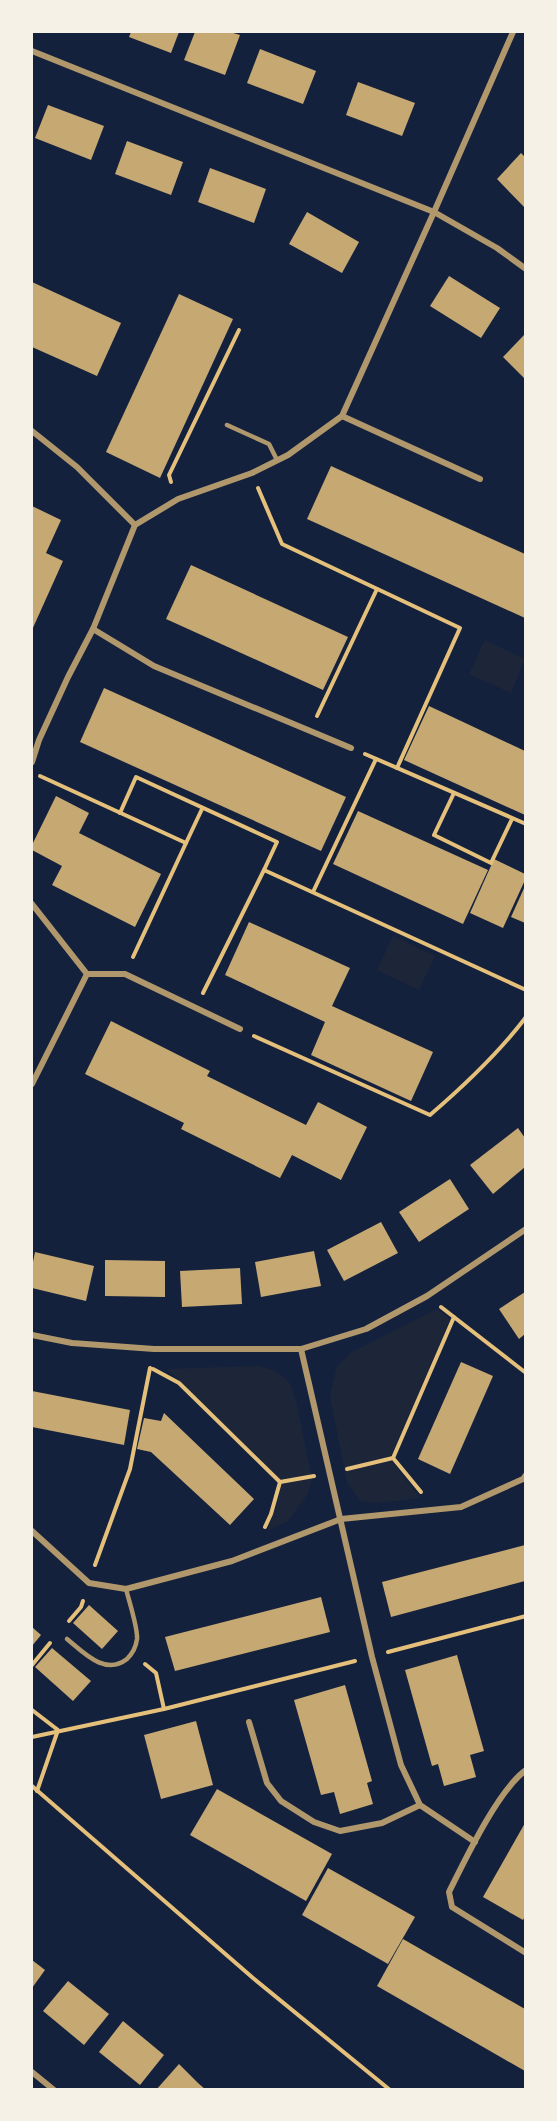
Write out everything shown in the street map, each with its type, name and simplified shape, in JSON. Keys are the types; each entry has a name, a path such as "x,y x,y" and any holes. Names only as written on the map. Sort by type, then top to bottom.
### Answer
{"street":[{"path":"32,762 39,740 93,629 135,525 178,499 252,473 288,455 342,416 513,32"},
{"path":"32,51 434,212 497,248 525,269"},
{"path":"342,416 480,479"},
{"path":"32,431 77,467 135,525"},
{"path":"93,629 154,666 351,748"},
{"path":"32,904 87,974"},
{"path":"87,974 125,974 240,1029"},
{"path":"32,1084 87,974"},
{"path":"32,1335 72,1343 154,1349 301,1349 366,1329 428,1296 525,1229"},
{"path":"301,1349 372,1657 401,1765 420,1805 475,1842"},
{"path":"32,1531 89,1583 126,1589 232,1561 341,1519 461,1508 523,1479 525,1475"},
{"path":"249,1722 267,1783 281,1801 314,1822 340,1831 382,1823 420,1805"},
{"path":"525,1770 508,1788 448,1892 452,1907 525,1953"},
{"path":"32,2072 54,2090"}],"lane":[{"path":"227,425 269,444 278,460"},
{"path":"67,1639 94,1661 107,1666 120,1664 132,1654 137,1639 126,1589"}],"path":[{"path":"178,499 169,475 239,330"},
{"path":"252,473 282,544 460,628 398,768"},
{"path":"309,731 377,589"},
{"path":"351,748 525,824"},
{"path":"313,892 376,759"},
{"path":"32,772 186,843"},
{"path":"120,813 136,777 277,842 195,1008"},
{"path":"454,793 434,835 491,863 512,819"},
{"path":"125,974 202,809"},
{"path":"264,870 525,990"},
{"path":"240,1029 430,1115 509,1040 525,1017"},
{"path":"428,1296 525,1373"},
{"path":"393,1458 454,1317"},
{"path":"67,1623 81,1607 130,1469 154,1349"},
{"path":"150,1367 179,1383 280,1482"},
{"path":"280,1482 393,1458"},
{"path":"393,1458 435,1510"},
{"path":"253,1553 271,1514 280,1482"},
{"path":"32,1737 164,1709 525,1616"},
{"path":"32,1665 53,1640"},
{"path":"132,1654 156,1673 164,1709"},
{"path":"32,1710 58,1730"},
{"path":"37,1791 58,1730"},
{"path":"32,1786 253,1978 390,2090"}],"shaded area":[{"path":"485,640 525,659 511,693 469,674"},
{"path":"393,936 435,956 419,990 377,970"},
{"path":"437,1309 450,1319 390,1459 420,1498 378,1503 360,1501 347,1482 330,1396 337,1366 352,1352"},
{"path":"259,1366 274,1370 289,1382 296,1400 312,1480 307,1495 288,1521 267,1531 282,1481 167,1369"}],"building":[{"path":"131,32 179,32 171,53 129,37"},
{"path":"195,32 230,32 240,35 225,75 184,60"},
{"path":"260,49 316,71 303,104 247,83"},
{"path":"358,82 415,103 402,136 346,115"},
{"path":"48,105 104,126 91,160 35,138"},
{"path":"127,141 183,162 171,195 115,174"},
{"path":"521,153 525,157 525,208 497,179"},
{"path":"210,168 266,189 254,223 198,202"},
{"path":"307,212 359,242 342,273 289,244"},
{"path":"449,276 500,308 481,338 430,306"},
{"path":"32,282 121,323 97,376 32,347"},
{"path":"179,294 233,319 160,478 106,452"},
{"path":"525,334 525,379 503,357"},
{"path":"331,466 525,554 525,618 307,519"},
{"path":"32,506 61,520 46,553 63,561 32,630"},
{"path":"191,565 348,637 323,690 166,619"},
{"path":"104,688 346,797 321,851 80,742"},
{"path":"429,706 525,751 525,815 404,760"},
{"path":"56,796 89,813 79,833 161,874 135,927 52,885 62,866 32,850 32,845"},
{"path":"358,811 488,870 463,924 333,864"},
{"path":"494,859 525,874 525,880 503,928 470,913"},
{"path":"525,886 525,923 511,917"},
{"path":"249,922 350,968 332,1006 433,1052 411,1101 311,1055 325,1022 225,975"},
{"path":"111,1021 210,1071 207,1076 306,1125 318,1102 367,1127 341,1180 292,1155 280,1178 181,1129 184,1123 85,1074"},
{"path":"518,1128 525,1138 525,1167 493,1194 470,1165"},
{"path":"450,1179 469,1209 419,1242 399,1212"},
{"path":"381,1222 398,1253 344,1281 327,1250"},
{"path":"314,1251 321,1286 261,1297 255,1262"},
{"path":"35,1252 94,1266 86,1301 32,1288"},
{"path":"105,1260 165,1261 165,1297 105,1296"},
{"path":"240,1268 242,1304 182,1307 180,1271"},
{"path":"525,1292 525,1334 519,1339 499,1309"},
{"path":"461,1362 493,1376 450,1474 418,1459"},
{"path":"32,1391 130,1410 124,1445 32,1427"},
{"path":"164,1413 254,1499 230,1525 151,1452 137,1449 144,1418 161,1421"},
{"path":"525,1545 525,1581 391,1617 382,1582"},
{"path":"321,1597 330,1632 175,1671 165,1637"},
{"path":"89,1605 118,1631 102,1649 73,1623"},
{"path":"32,1627 41,1635 32,1646"},
{"path":"52,1648 91,1681 73,1701 35,1667"},
{"path":"457,1655 484,1751 470,1755 476,1777 444,1786 438,1764 432,1766 405,1670"},
{"path":"345,1685 372,1781 367,1783 373,1804 340,1814 334,1792 321,1795 294,1700"},
{"path":"196,1721 213,1785 161,1799 144,1735"},
{"path":"217,1789 332,1854 306,1901 190,1835"},
{"path":"525,1823 525,1916 523,1920 483,1897"},
{"path":"328,1868 415,1917 388,1964 302,1915"},
{"path":"403,1939 525,2009 525,2071 377,1986"},
{"path":"32,1960 45,1970 32,1988"},
{"path":"68,1981 109,2014 84,2045 43,2011"},
{"path":"123,2021 164,2055 140,2085 99,2052"},
{"path":"179,2064 198,2083 206,2090 156,2090"}]}
